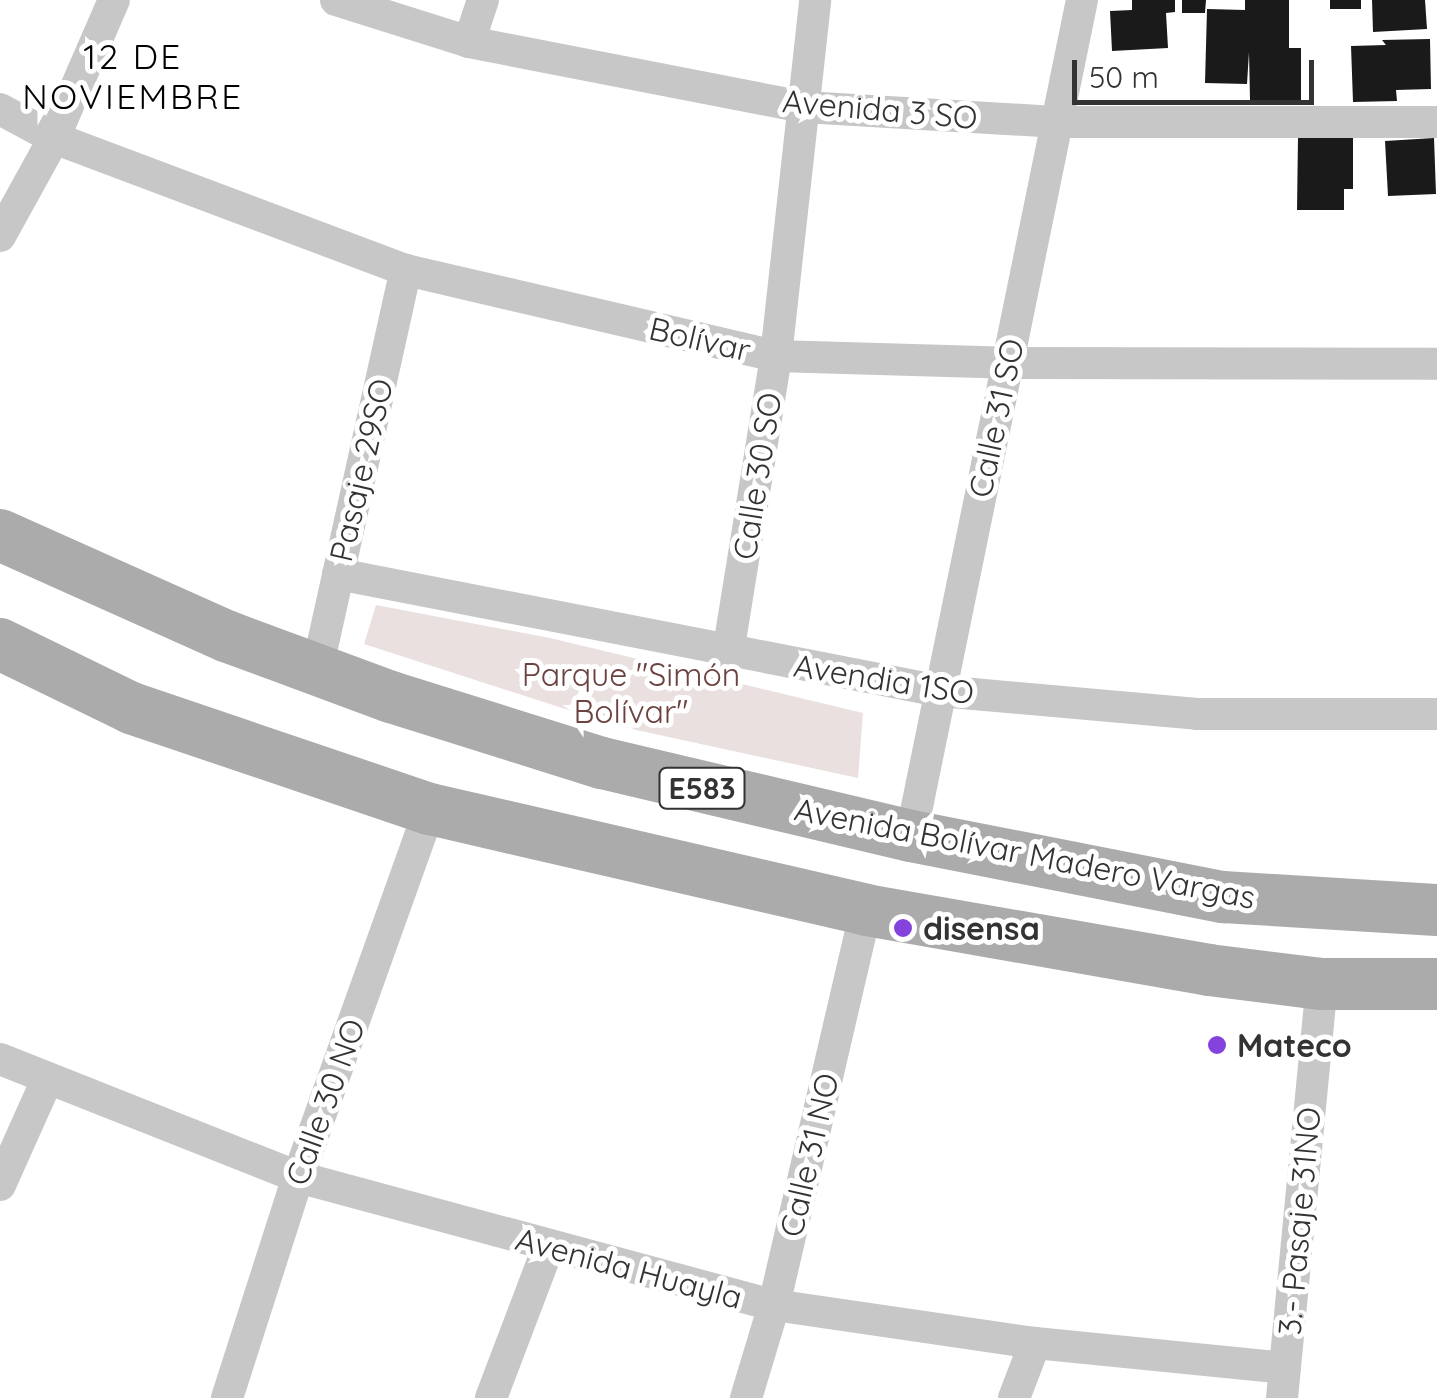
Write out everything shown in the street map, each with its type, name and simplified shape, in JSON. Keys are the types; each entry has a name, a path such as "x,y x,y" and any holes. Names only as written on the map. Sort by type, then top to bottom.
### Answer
{"main road":[{"name":"Avenida Bolívar Madero Vargas","path":"0,534 226,636 602,764 911,836 1223,898 1437,910"},
{"name":"E583","path":"0,644 131,708 430,809 866,910 1209,970 1322,984 1437,984"}],"street":[{"path":"0,236 54,138 114,0"},
{"name":"Avenida 3 SO","path":"336,0 469,42 804,107 1058,122 1437,122"},
{"path":"469,42 483,0"},
{"name":"Calle 30 SO","path":"728,653 776,356 815,0"},
{"name":"Calle 31 SO","path":"911,836 1082,0"},
{"name":"Bolívar","path":"0,109 54,138 406,270 776,356 1007,362 1437,364"},
{"name":"Pasaje 29SO","path":"317,670 406,270"},
{"name":"Avendia 1SO","path":"338,574 728,653 940,691 1197,714 1437,714"},
{"name":"Calle 30 NO","path":"227,1398 298,1178 430,809"},
{"name":"Calle 31 NO","path":"746,1398 774,1305 866,910"},
{"name":"3.- Pasaje 31NO","path":"1284,1383 1322,984"},
{"name":"Avenida Huayla","path":"0,1059 298,1178 548,1248 774,1305 1284,1383"},
{"path":"0,1186 47,1080"},
{"path":"492,1398 548,1248"},
{"path":"1014,1398 1036,1343"}],"green space":[{"name":"Parque \"Simón Bolívar\"","path":"376,605 550,638 863,713 858,778 618,726 364,644"}],"building":[{"path":"1132,0 1175,0 1175,12 1166,13 1168,48 1112,51 1110,11 1132,10"},
{"path":"1182,0 1206,0 1205,13 1182,13"},
{"path":"1245,0 1289,0 1289,48 1301,48 1301,100 1250,100 1249,52 1247,84 1205,83 1207,9 1245,10"},
{"path":"1330,0 1361,0 1361,9 1330,9"},
{"path":"1372,0 1425,0 1427,29 1373,32"},
{"path":"1430,39 1431,89 1396,90 1397,101 1353,102 1351,46 1386,45 1382,40"},
{"path":"1298,137 1353,138 1353,189 1344,189 1344,210 1297,210"},
{"path":"1434,138 1436,194 1388,196 1385,141"}],"place":[{"name":"disensa","path":"903,928"},
{"name":"Mateco","path":"1217,1045"}],"district":[{"name":"12 DE NOVIEMBRE","path":"133,76"}]}
